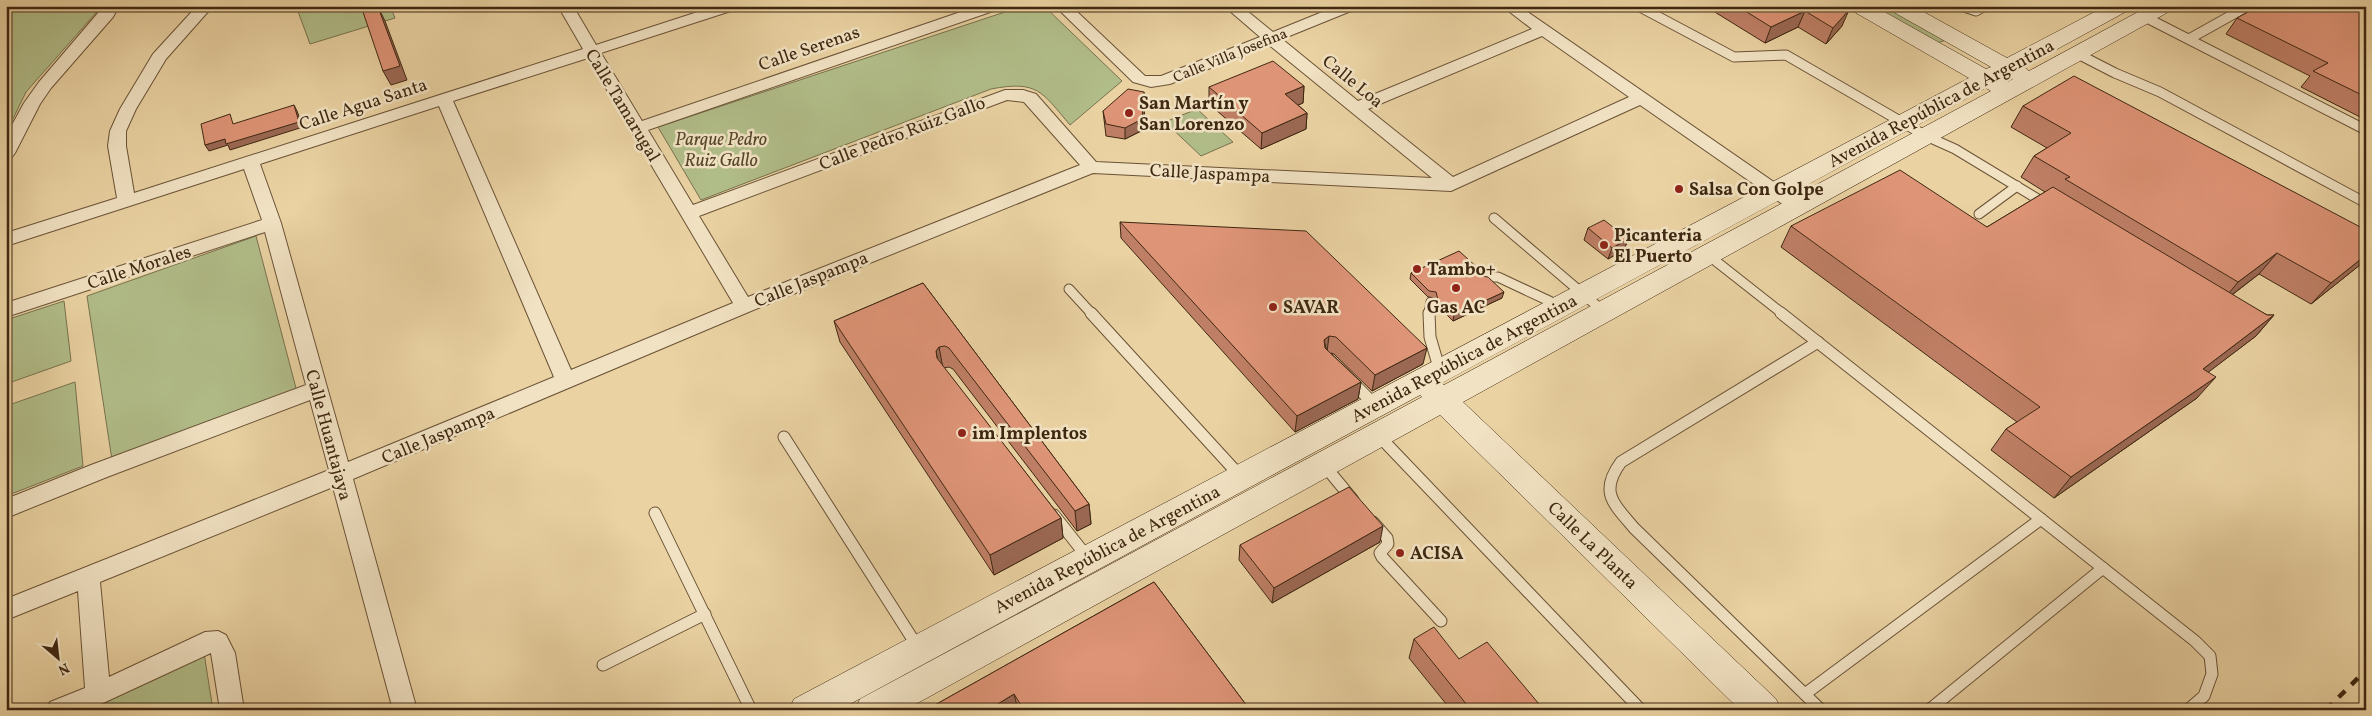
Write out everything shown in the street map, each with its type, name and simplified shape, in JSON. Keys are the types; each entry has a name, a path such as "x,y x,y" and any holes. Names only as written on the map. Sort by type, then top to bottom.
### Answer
{"main road":[{"path":"1858,6 2008,79"},
{"path":"1898,6 2008,79"},
{"name":"Avenida República de Argentina","path":"806,710 1376,406 1435,384 1582,304 1915,130 2008,79 2122,6"},
{"name":"Avenida República de Argentina","path":"2008,79 2078,54 2165,6"},
{"name":"Avenida República de Argentina","path":"872,710 1377,435 1435,384 1582,304 1708,255 1786,199"},
{"name":"Calle La Planta","path":"1435,384 1764,710"}],"street":[{"path":"6,154 36,97 108,14 112,6"},
{"path":"126,201 117,146 118,131 128,109 159,57 206,6"},
{"name":"Calle Tamarugal","path":"565,6 744,306"},
{"name":"Calle Agua Santa","path":"6,240 732,6"},
{"name":"Calle Serenas","path":"637,128 994,6"},
{"name":"Calle Villa Josefina","path":"1062,6 1139,79 1151,82 1164,81 1351,6"},
{"name":"Calle Loa","path":"1231,6 1451,185"},
{"path":"1509,6 1786,199"},
{"path":"1354,108 1543,30"},
{"name":"Calle Pedro Ruiz Gallo","path":"689,213 1005,95 1015,94 1030,98 1091,167"},
{"name":"Calle Jaspampa","path":"6,610 340,475 744,306 1091,167 1451,185 1641,98"},
{"path":"444,99 566,381"},
{"name":"Calle Huantajaya","path":"250,162 272,223 405,710"},
{"name":"Calle Morales","path":"6,310 272,223"},
{"path":"6,509 99,471 317,390"},
{"path":"88,578 98,694"},
{"path":"59,710 98,694 205,643 218,642 223,654 232,710"}],"lane":[{"path":"1962,6 1972,11 1984,6"},
{"path":"2188,39 2248,6"},
{"path":"1640,7 1734,57 1786,55 1915,130 1955,149 2051,207"},
{"path":"2145,17 2366,130"},
{"path":"2078,54 2115,73 2160,92 2366,203"},
{"path":"1979,214 2017,186"},
{"path":"1494,218 1582,304"},
{"path":"1708,255 2195,641 2210,656 2212,674 2204,696 2188,710"},
{"path":"1483,277 1498,277 1582,304"},
{"path":"1069,289 1242,477"},
{"path":"1431,302 1428,311 1428,327 1435,384"},
{"path":"1818,342 1621,462 1610,479 1610,494 1620,511 1634,528 1821,710"},
{"path":"1342,372 1376,406"},
{"path":"1377,435 1641,710"},
{"path":"784,437 919,649"},
{"path":"1323,464 1387,538 1388,544 1380,553 1382,557 1441,620"},
{"path":"1046,504 1089,559"},
{"path":"655,513 751,710"},
{"path":"1806,694 2041,519"},
{"path":"1929,710 2103,568"},
{"path":"603,665 705,614"}],"green space":[{"path":"6,6 102,6 26,92 6,133"},
{"path":"296,6 390,6 395,18 310,44"},
{"name":"Parque Pedro Ruiz Gallo","path":"1023,6 1044,6 1122,81 1070,125 1038,91 1019,86 991,89 701,200 658,127"},
{"path":"1871,6 1885,6 1946,40 1937,43"},
{"path":"1197,109 1233,142 1201,156 1165,122"},
{"path":"256,236 297,392 112,460 87,296"},
{"path":"64,301 71,361 6,384 6,320"},
{"path":"75,382 83,466 6,496 6,406"},
{"path":"204,653 213,710 74,710"}],"building":[{"path":"1737,6 1842,6 1849,10 1833,28 1805,11 1771,27"},
{"path":"2259,6 2366,6 2366,97 2313,71 2328,63 2237,18"},
{"path":"378,7 400,66 383,71 363,12"},
{"path":"1273,61 1304,86 1285,94 1307,113 1262,133 1209,87"},
{"path":"2074,76 2366,230 2366,255 2331,283 2277,253 2238,282 2065,179 2070,177 2034,156 2071,133 2023,106"},
{"path":"1128,89 1144,92 1142,119 1125,128 1106,124 1103,111"},
{"path":"294,105 299,122 226,144 225,139 205,145 201,124 230,114 233,124"},
{"path":"1900,170 1987,227 2053,187 2267,315 2274,315 2203,369 2216,377 2071,477 2006,429 2040,407 1791,226"},
{"path":"1604,220 1628,239 1612,248 1588,228"},
{"name":"SAVAR","path":"1120,222 1306,231 1427,348 1375,375 1336,337 1329,336 1324,340 1325,348 1361,382 1297,416"},
{"name":"Gas AC","path":"1459,251 1479,269 1481,276 1488,277 1504,292 1454,315 1438,300 1436,292 1429,291 1411,273"},
{"name":"im Implentos","path":"923,283 1089,504 1075,511 949,348 945,346 939,347 936,351 937,358 1061,518 990,555 834,321"},
{"path":"1349,487 1383,526 1274,588 1240,545"},
{"path":"1154,582 1250,710 1024,710 1014,694 988,710 926,710"},
{"path":"1434,627 1459,659 1487,642 1544,710 1471,710 1414,639"}],"railway":[{"path":"2326,710 2366,670"}],"place":[{"name":"San Martín y San Lorenzo","path":"1129,113"},
{"name":"Salsa Con Golpe","path":"1679,189"},
{"name":"Picanteria El Puerto","path":"1604,245"},
{"name":"Tambo+","path":"1417,269"},
{"name":"Gas AC","path":"1456,288"},
{"name":"SAVAR","path":"1273,307"},
{"name":"im Implentos","path":"962,433"},
{"name":"ACISA","path":"1400,553"}]}
